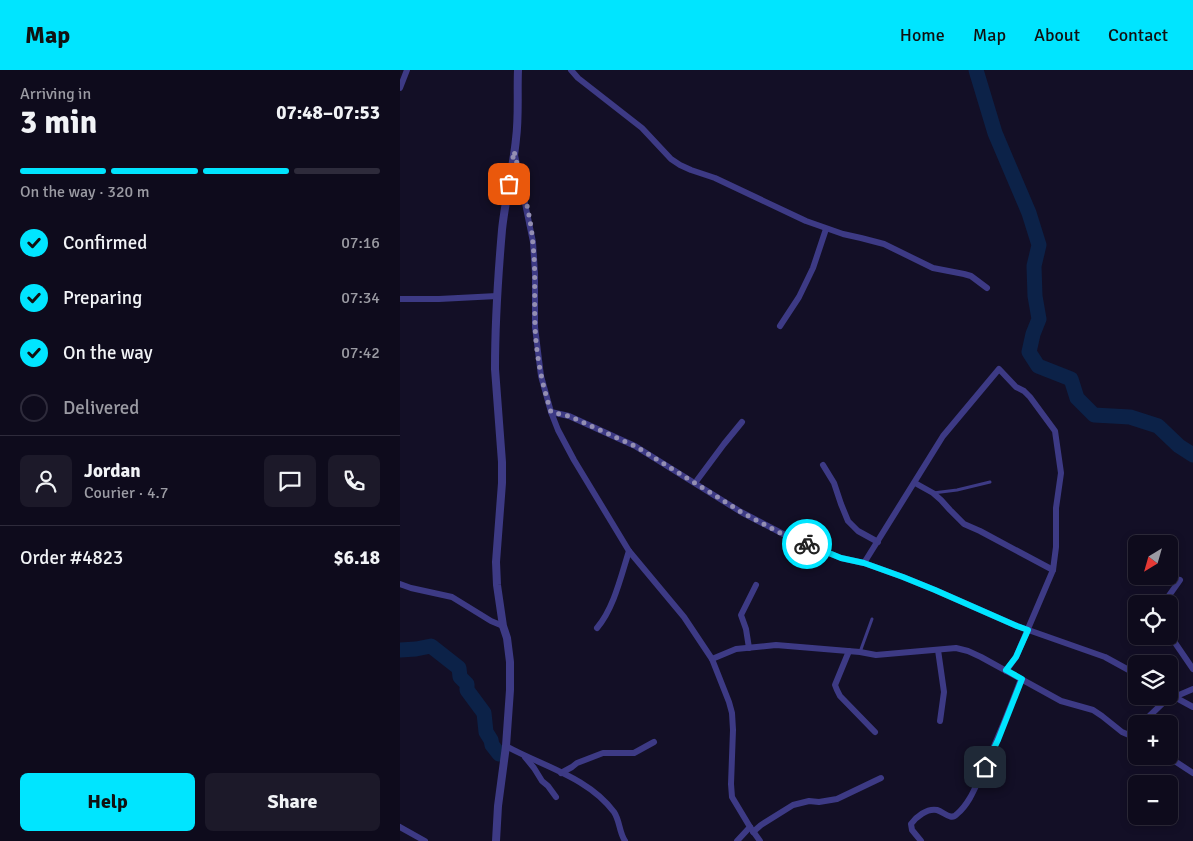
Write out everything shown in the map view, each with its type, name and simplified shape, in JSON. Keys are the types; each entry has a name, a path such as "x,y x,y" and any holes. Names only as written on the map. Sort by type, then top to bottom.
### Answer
{"street":[{"path":"400,88 407,70"},
{"path":"496,841 510,690 510,662 497,585 496,562 502,462 495,368 497,296 502,231 516,138 518,70"},
{"path":"572,70 578,78 642,128 671,159 680,165 715,178 795,216 826,228 884,244 933,268 971,276 987,288"},
{"path":"514,151 533,242 536,274 535,327 541,376 551,412 574,460 629,551 684,617 712,659 732,713 732,797 751,830 760,841"},
{"path":"780,326 800,296 813,268 826,228"},
{"path":"400,299 497,296"},
{"path":"864,563 944,436 999,368 1016,387 1030,397 1055,431 1061,473 1056,508 1056,547 1053,570 1016,657 1006,670"},
{"path":"551,412 569,416 635,446 741,512 786,536 841,558 864,563 935,590 1017,626 1106,657 1128,669"},
{"path":"695,483 742,422"},
{"path":"823,465 834,483 848,521 858,531 878,542"},
{"path":"915,483 941,500 964,524 1053,570"},
{"path":"597,628 611,605 629,551"},
{"path":"1169,595 1180,580"},
{"path":"400,584 452,596 491,621 503,626"},
{"path":"749,648 746,629 741,615 756,585"},
{"path":"712,659 736,649 776,645 876,655 956,648 968,651 1062,701 1093,710 1122,732 1128,734"},
{"path":"1177,645 1193,669"},
{"path":"938,650 944,692 940,721"},
{"path":"849,651 836,685 837,690 840,696 876,732"},
{"path":"921,841 912,830 911,824 914,820 928,811 935,810 953,817 966,804 998,740 1022,679"},
{"path":"1178,693 1193,689"},
{"path":"1178,699 1193,707"},
{"path":"1150,715 1161,705"},
{"path":"562,773 577,763 603,753 634,753 654,742"},
{"path":"506,746 524,756 542,762 600,797 619,820 620,830 625,841"},
{"path":"524,756 556,797"},
{"path":"1178,763 1193,773"},
{"path":"737,841 793,804 809,801 820,802 837,798 881,778"},
{"path":"400,828 425,841"}],"lane":[{"path":"932,493 957,490 990,482"},
{"path":"860,652 872,619"}],"waterway":[{"path":"976,70 995,133 1029,213 1039,245 1034,266 1035,296 1039,319 1029,352 1038,366 1071,379 1077,398 1094,415 1130,417 1158,426 1179,446 1193,455"},
{"path":"400,650 431,646 459,668 460,677 467,684 467,690 484,713 486,732 499,754"}],"way so far":[{"path":"509,184 514,151 533,242 536,274 535,327 541,376 551,412 569,416 609,436 635,446 741,512 786,536 807,544"}],"route":[{"path":"807,544 841,558 884,570 1028,630 1016,657 1006,670 1022,679 998,740 985,767"}]}
